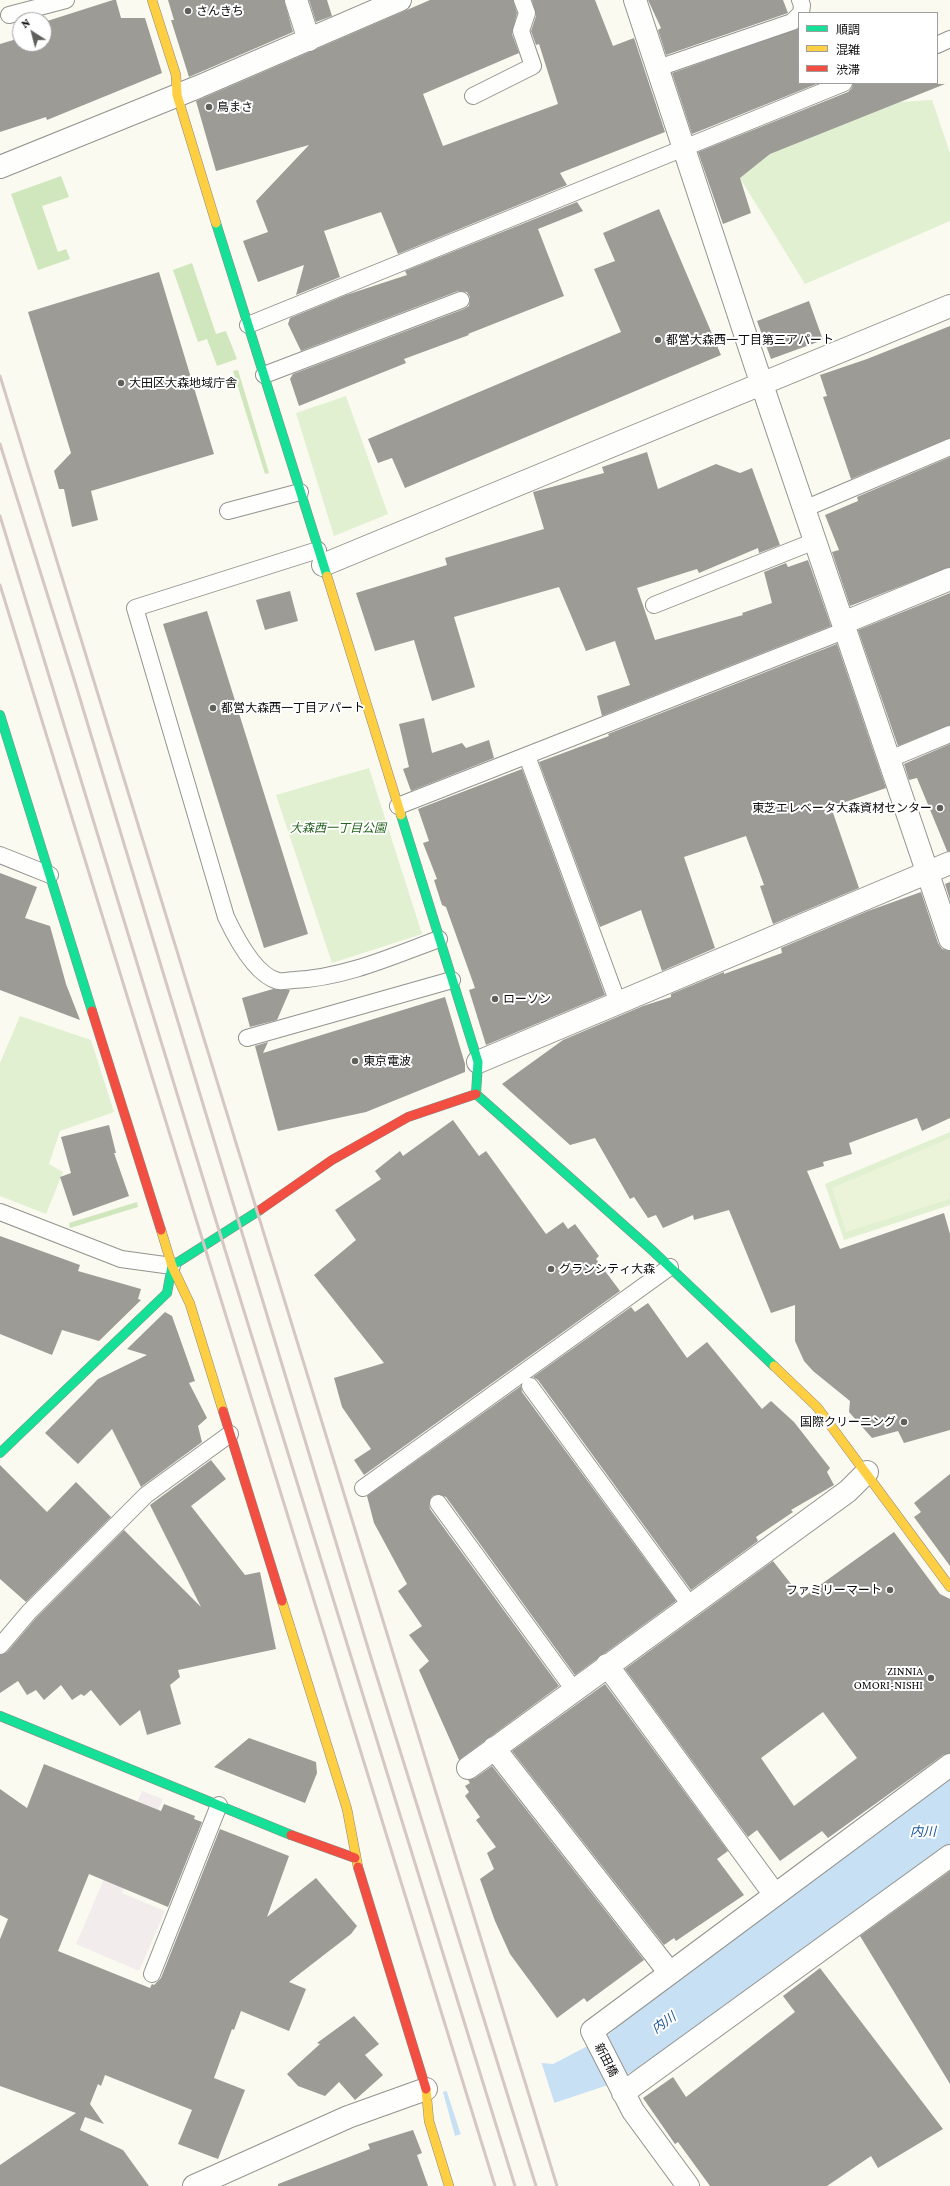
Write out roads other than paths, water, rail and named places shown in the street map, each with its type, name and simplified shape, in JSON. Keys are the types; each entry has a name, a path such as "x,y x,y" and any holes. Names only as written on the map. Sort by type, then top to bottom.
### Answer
{"street":[{"path":"152,0 176,75 177,95 478,1062 476,1094"},
{"path":"296,0 309,40"},
{"path":"0,167 309,40 400,0"},
{"path":"635,0 804,510 950,939"},
{"path":"321,557 762,384 950,306"},
{"path":"844,626 950,579"},
{"path":"0,715 4,739 50,875 172,1266 190,1304 347,1809 355,1858 426,2089 429,2121 449,2186"},
{"path":"478,1062 950,863"},
{"path":"0,1453 167,1293 172,1266 226,1233 332,1160 408,1117 476,1094"},
{"path":"476,1094 670,1267 817,1407 950,1587"},
{"path":"468,1768 607,1665 848,1492 866,1472"},
{"path":"607,1665 775,1895"},
{"path":"0,1716 277,1830 355,1858"},
{"path":"494,1748 670,1973 950,1765"},
{"path":"620,2088 950,1856"},
{"name":"新田橋","path":"670,1973 592,2031 633,2111 688,2186"},
{"path":"194,2186 348,2117 426,2089"}],"lane":[{"path":"9,16 66,0"},
{"path":"473,96 533,66 521,31 527,13 522,0"},
{"path":"658,68 792,22 798,14"},
{"path":"938,45 950,39"},
{"path":"248,325 842,84"},
{"path":"264,376 461,300"},
{"path":"804,510 950,447"},
{"path":"228,511 300,492"},
{"path":"654,605 815,541"},
{"path":"321,557 135,608 226,916 239,944 258,968 278,980 312,979 352,970 439,939"},
{"path":"398,806 527,756 844,626"},
{"path":"890,759 950,734"},
{"path":"527,756 618,1003"},
{"path":"0,855 50,875"},
{"path":"247,1038 452,980"},
{"path":"0,1212 121,1259 172,1266"},
{"path":"363,1488 670,1267"},
{"path":"530,1386 690,1605"},
{"path":"0,1646 29,1612 146,1495 230,1434"},
{"path":"438,1503 574,1690"},
{"path":"152,1974 219,1806"}],"water":[{"name":"内川","path":"950,1779 950,1845 670,2050 608,2085 455,2136 443,2092 542,2063 553,2064 607,2036 641,2007"}],"railway":[{"path":"0,376 557,2186"},
{"path":"0,444 74,679 372,1661 536,2186"},
{"path":"0,516 213,1211 515,2186"},
{"path":"0,585 495,2186"}],"place":[{"name":"さんきち","path":"188,11"},
{"name":"鳥まさ","path":"209,107"},
{"name":"都営大森西一丁目第三アパート","path":"658,340"},
{"name":"大田区大森地域庁舎","path":"121,383"},
{"name":"都営大森西一丁目アパート","path":"213,708"},
{"name":"東芝エレベータ大森資材センター","path":"940,808"},
{"name":"ローソン","path":"495,999"},
{"name":"東京電波","path":"355,1061"},
{"name":"グランシティ大森","path":"551,1269"},
{"name":"国際クリーニング","path":"904,1422"},
{"name":"ファミリーマート","path":"890,1590"},
{"name":"ZINNIA OMORI-NISHI","path":"931,1678"}],"park label":[{"name":"大森西一丁目公園","path":"338,828"}]}
